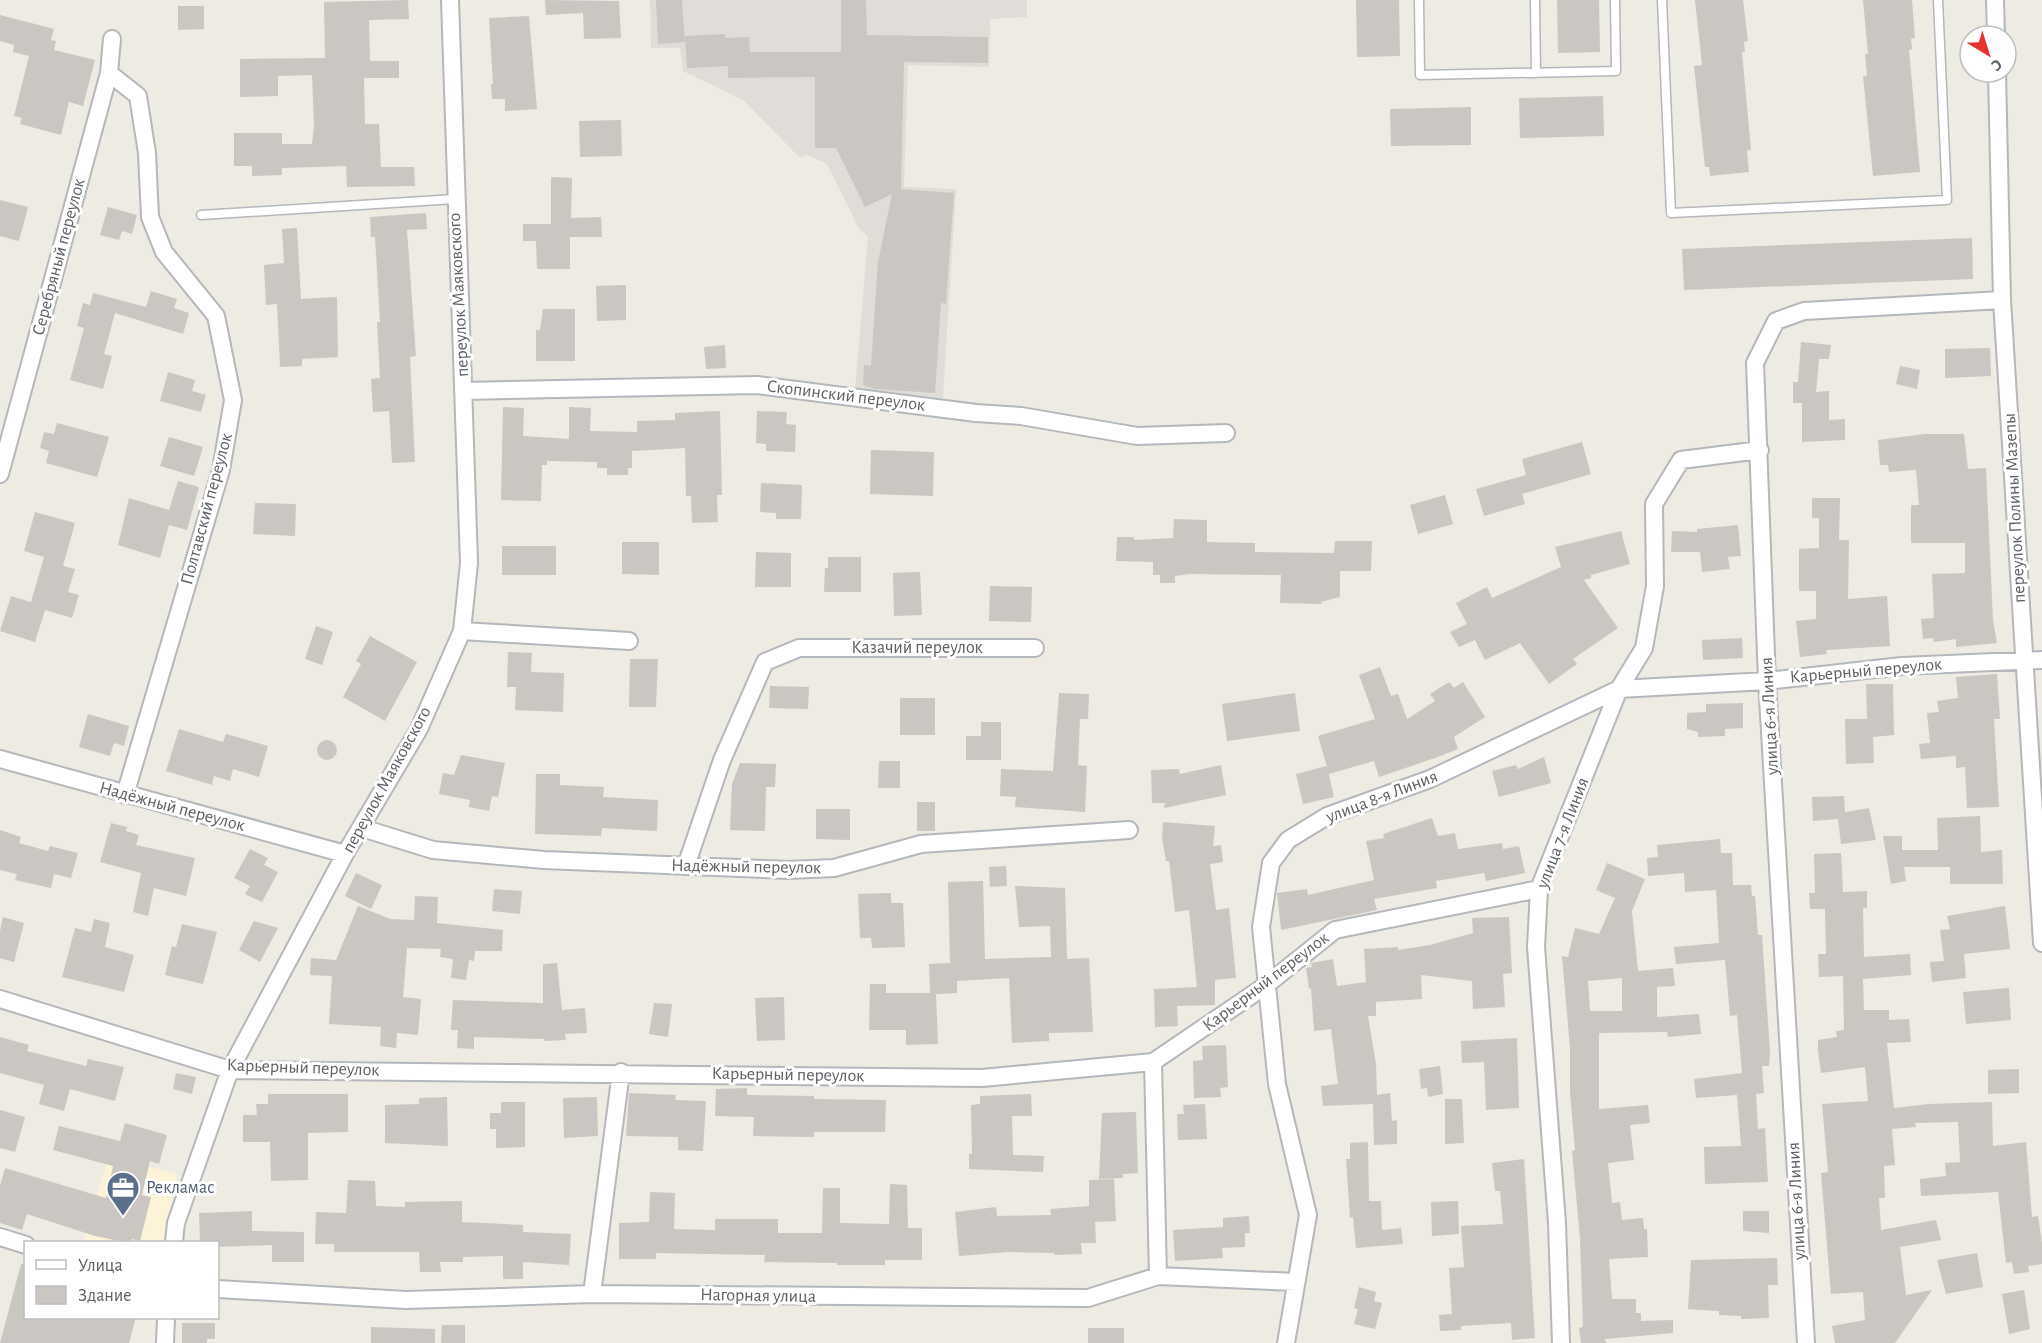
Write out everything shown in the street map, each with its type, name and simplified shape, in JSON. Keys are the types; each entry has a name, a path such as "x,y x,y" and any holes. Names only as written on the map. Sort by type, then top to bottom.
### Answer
{"street":[{"name":"переулок Маяковского","path":"174,1241 176,1223 230,1070 345,854 419,729 462,631 469,563 450,0"},
{"path":"1995,0 1996,24"},
{"name":"Серебряный переулок","path":"0,474 109,73 112,39"},
{"name":"Полтавский переулок","path":"109,73 138,96 147,153 150,217 164,252 216,316 233,400 221,470 125,795"},
{"name":"переулок Полины Мазепы","path":"1996,84 2002,300 2042,943"},
{"name":"улица 6-я Линия","path":"1806,1343 1767,681 1755,363 1776,321 1804,311 2002,300"},
{"name":"Скопинский переулок","path":"464,391 757,385 976,413 1021,416 1137,436 1226,433"},
{"name":"улица 7-я Линия","path":"1561,1343 1557,1223 1536,947 1539,889 1619,689 1644,648 1655,586 1654,504 1681,460 1760,450"},
{"path":"462,631 629,641"},
{"name":"Казачий переулок","path":"686,866 722,760 765,662 799,648 1035,648"},
{"name":"Карьерный переулок","path":"1619,689 1767,681 1902,666 2042,660"},
{"name":"улица 8-я Линия","path":"1286,1343 1308,1215 1277,1084 1265,986 1261,927 1271,863 1288,840 1327,816 1431,779 1619,689"},
{"name":"Надёжный переулок","path":"0,759 345,854"},
{"name":"Надёжный переулок","path":"362,828 433,850 544,860 789,870 834,868 921,844 1130,830"},
{"name":"Карьерный переулок","path":"0,999 230,1070 621,1072 982,1078 1153,1062 1265,986 1335,930 1539,889"},
{"path":"1153,1062 1158,1276"},
{"path":"592,1294 621,1072"},
{"path":"0,1238 24,1244"},
{"name":"Нагорная улица","path":"219,1289 406,1300 592,1294 1088,1298 1158,1276 1296,1282"},
{"path":"165,1343 166,1319"}],"lane":[{"path":"1419,0 1420,75 1616,71 1615,0"},
{"path":"1535,0 1536,73"},
{"path":"1662,0 1671,213 1947,200 1938,0"},
{"path":"201,214 455,199"}],"shaded area":[{"path":"650,0 1027,0 1027,17 990,19 989,67 908,65 904,187 956,189 943,398 855,389 868,237 858,227 827,164 806,154 800,158 743,100 683,71 680,48 651,48"},
{"path":"109,1156 177,1174 163,1241 83,1241"}],"building":[{"path":"408,0 409,19 369,20 370,61 399,61 399,78 364,78 365,124 379,124 381,167 414,167 415,186 347,187 346,166 282,168 282,175 252,176 252,166 234,166 234,133 282,133 282,144 312,144 314,126 312,75 278,76 278,96 240,97 240,59 325,58 324,2"},
{"path":"545,0 619,1 621,38 584,39 583,13 546,15"},
{"path":"656,0 682,0 685,42 658,44"},
{"path":"841,0 866,0 867,35 988,37 988,63 904,62 901,189 954,193 946,304 941,303 935,393 875,389 863,385 864,365 871,366 878,262 892,194 865,207 836,148 815,148 815,77 728,78 728,66 687,68 685,36 725,34 725,38 749,37 750,52 841,52"},
{"path":"1356,0 1399,0 1400,56 1357,57"},
{"path":"1557,0 1599,0 1600,52 1558,53"},
{"path":"1695,0 1743,0 1748,41 1744,42 1745,52 1742,52 1751,150 1747,150 1749,172 1710,176 1709,167 1705,167 1694,66 1702,65"},
{"path":"1863,0 1912,0 1915,38 1911,39 1912,49 1909,50 1920,172 1873,176 1863,76 1867,76 1865,54 1868,54"},
{"path":"178,6 204,6 204,29 178,30"},
{"path":"0,15 54,29 51,40 56,41 54,50 95,60 83,106 69,102 61,135 20,124 22,118 14,116 29,56 13,52 14,45 0,41"},
{"path":"529,16 537,109 505,111 505,99 492,99 489,18"},
{"path":"1603,96 1604,136 1520,138 1519,98"},
{"path":"1471,107 1471,145 1391,146 1390,109"},
{"path":"621,120 622,156 580,157 579,121"},
{"path":"551,177 572,178 571,218 601,217 602,237 570,237 570,269 537,269 536,241 523,241 523,224 551,224"},
{"path":"0,200 28,207 19,241 0,236"},
{"path":"108,207 137,215 132,234 122,231 119,240 100,235"},
{"path":"426,213 427,229 407,230 416,356 410,357 415,462 392,463 389,411 373,412 371,379 380,378 377,322 380,322 375,237 371,237 370,217"},
{"path":"297,228 301,299 337,297 338,357 302,359 302,366 280,367 277,304 266,305 264,265 284,263 282,229"},
{"path":"1972,238 1973,279 1684,290 1682,249"},
{"path":"626,285 626,320 597,321 596,286"},
{"path":"151,291 177,299 174,308 189,313 183,334 115,313 104,354 112,356 103,389 70,380 84,328 77,326 83,303 90,305 93,293 146,307"},
{"path":"543,309 575,309 575,361 536,361 536,330 540,330"},
{"path":"1801,342 1831,345 1829,359 1819,359 1816,392 1829,391 1829,420 1845,419 1845,440 1802,442 1802,403 1793,403 1793,382 1798,382"},
{"path":"725,345 726,368 706,369 704,347"},
{"path":"1990,348 1991,376 1945,378 1945,349"},
{"path":"1900,366 1920,370 1917,389 1896,384"},
{"path":"168,372 195,380 192,391 206,395 201,412 160,401"},
{"path":"503,407 524,408 523,436 569,439 569,407 591,408 590,431 637,432 637,421 675,420 675,413 720,411 722,495 717,495 718,522 692,523 691,496 686,496 685,448 632,451 632,468 628,468 628,475 607,475 607,468 597,468 597,462 547,461 547,465 542,465 541,501 501,500"},
{"path":"757,411 787,412 786,424 796,425 795,452 766,451 766,444 756,443"},
{"path":"57,423 109,437 97,477 46,463 49,451 40,448 44,432 54,434"},
{"path":"1925,434 1964,434 1968,469 1986,468 1993,620 1997,643 1956,647 1956,639 1934,642 1933,638 1923,639 1921,619 1934,618 1932,574 1965,573 1965,543 1911,543 1911,505 1919,505 1916,470 1889,472 1888,465 1880,465 1878,440"},
{"path":"169,437 203,447 194,476 160,466"},
{"path":"1582,442 1591,474 1522,494 1525,504 1484,516 1476,489 1526,475 1522,459"},
{"path":"871,450 934,452 933,496 870,494"},
{"path":"178,481 199,487 187,530 169,525 160,558 118,545 129,498 169,510"},
{"path":"761,483 802,485 801,519 776,519 776,513 760,512"},
{"path":"1445,495 1453,524 1418,534 1410,505"},
{"path":"1812,498 1840,498 1839,540 1849,540 1848,599 1887,596 1890,646 1826,650 1827,654 1800,657 1796,621 1816,619 1816,591 1799,591 1799,549 1819,548 1819,518 1812,518"},
{"path":"255,503 296,504 295,536 253,534"},
{"path":"35,512 75,523 63,566 75,569 68,592 79,595 72,618 45,610 35,642 0,631 11,596 31,602 44,557 24,551"},
{"path":"1174,519 1207,520 1207,542 1255,543 1255,552 1334,553 1335,541 1372,541 1371,571 1340,571 1340,597 1321,602 1322,604 1280,603 1281,575 1189,574 1175,576 1175,583 1160,583 1160,575 1153,575 1153,562 1116,561 1117,537 1134,537 1134,540 1173,538"},
{"path":"1738,525 1741,556 1728,557 1730,569 1702,572 1700,552 1671,552 1672,531 1697,532 1697,529"},
{"path":"1621,531 1630,564 1591,575 1591,578 1584,580 1618,628 1573,659 1577,664 1549,684 1520,643 1485,660 1475,640 1459,647 1450,632 1467,624 1456,603 1487,587 1492,598 1561,567 1555,547"},
{"path":"622,542 659,542 659,575 622,574"},
{"path":"502,546 556,546 556,575 502,575"},
{"path":"756,552 791,553 791,587 755,587"},
{"path":"828,557 861,557 861,592 824,592"},
{"path":"920,572 922,615 894,616 893,573"},
{"path":"990,586 1032,587 1031,622 989,621"},
{"path":"316,626 333,632 322,665 305,659"},
{"path":"370,636 417,662 385,721 343,697 361,664 356,661"},
{"path":"1742,638 1743,658 1703,660 1702,640"},
{"path":"508,652 532,653 531,672 564,673 563,712 515,710 516,687 507,687"},
{"path":"630,659 658,659 656,707 629,707"},
{"path":"1380,667 1391,696 1398,694 1407,719 1435,701 1430,694 1449,682 1454,688 1463,682 1485,717 1454,737 1458,749 1435,758 1379,777 1374,761 1329,774 1318,736 1375,719 1359,675"},
{"path":"1997,674 2000,719 1994,719 1999,807 1967,808 1965,767 1956,768 1956,756 1921,759 1919,744 1930,743 1927,713 1939,712 1937,701 1958,698 1956,677"},
{"path":"1866,684 1893,684 1894,735 1873,737 1874,763 1846,764 1845,719 1867,719"},
{"path":"770,686 809,687 808,709 769,708"},
{"path":"1059,693 1089,694 1088,719 1080,719 1078,765 1087,766 1085,812 1015,807 1016,797 1000,796 1001,769 1053,771"},
{"path":"1295,693 1300,731 1227,741 1222,704"},
{"path":"900,698 935,698 935,735 900,735"},
{"path":"1743,703 1743,728 1725,729 1725,736 1698,737 1698,732 1687,729 1687,713 1706,712 1706,704"},
{"path":"88,714 129,726 124,746 114,743 110,756 79,747"},
{"path":"981,722 1001,722 1001,760 966,760 966,736 981,736"},
{"path":"179,729 223,742 226,734 268,746 259,777 233,769 230,781 214,776 212,785 166,771"},
{"path":"327,740 334,743 337,750 334,757 327,760 320,757 317,750 320,743"},
{"path":"461,755 505,763 498,797 492,796 489,811 469,807 470,800 439,794 443,773 454,775"},
{"path":"1544,757 1551,783 1499,797 1492,771 1516,765 1518,769"},
{"path":"879,761 900,761 900,788 878,788"},
{"path":"740,763 776,764 775,787 766,787 765,831 730,830 732,784"},
{"path":"1221,765 1226,795 1164,808 1165,803 1152,803 1151,770 1179,769 1180,774"},
{"path":"1327,766 1334,797 1303,804 1296,774"},
{"path":"536,774 560,774 560,785 604,787 603,797 658,800 657,831 602,828 601,836 535,834"},
{"path":"1844,796 1845,812 1869,808 1876,840 1841,844 1838,819 1813,821 1812,797"},
{"path":"917,802 935,802 935,831 917,831"},
{"path":"816,809 850,809 850,840 816,839"},
{"path":"1980,816 1981,852 2002,850 2003,884 1950,884 1950,867 1904,867 1906,881 1891,884 1883,836 1902,836 1902,850 1938,850 1937,818"},
{"path":"1432,818 1438,836 1455,833 1458,849 1502,843 1503,849 1519,846 1525,873 1486,881 1484,873 1436,881 1437,888 1374,899 1377,910 1281,930 1277,893 1307,889 1308,895 1374,880 1366,841 1384,838 1383,834"},
{"path":"1163,822 1215,826 1213,846 1221,845 1223,862 1210,864 1216,910 1229,908 1236,978 1215,980 1215,1005 1177,1006 1178,1026 1155,1027 1154,989 1197,987 1189,910 1175,912 1169,861 1166,861 1162,838"},
{"path":"111,823 127,827 126,831 139,835 136,845 195,858 186,896 154,888 148,916 133,912 141,873 100,862"},
{"path":"0,830 21,837 19,843 48,851 50,846 78,853 71,878 54,874 51,888 15,880 17,874 0,870"},
{"path":"1720,839 1721,853 1732,853 1733,885 1751,885 1752,896 1755,896 1758,935 1762,935 1770,1052 1769,1066 1762,1066 1764,1093 1756,1094 1758,1129 1765,1128 1768,1182 1705,1184 1704,1147 1741,1146 1737,1095 1696,1098 1694,1079 1742,1073 1737,1015 1730,1016 1725,960 1676,964 1674,947 1719,943 1716,890 1685,892 1684,873 1648,876 1647,858 1658,857 1657,845"},
{"path":"250,849 268,858 264,865 278,872 262,902 245,894 250,886 234,878"},
{"path":"1841,853 1843,892 1867,891 1867,908 1863,908 1864,957 1910,954 1911,975 1863,979 1864,1010 1889,1010 1889,1020 1909,1019 1911,1042 1887,1043 1894,1108 1928,1104 1992,1102 1993,1146 2026,1142 2032,1217 2038,1216 2042,1243 2042,1264 2028,1266 2029,1272 2014,1274 2012,1262 2006,1263 1998,1192 1921,1196 1920,1179 1946,1176 1945,1163 1960,1162 1958,1122 1915,1123 1916,1127 1892,1129 1895,1165 1884,1166 1885,1198 1879,1198 1881,1230 1936,1220 1941,1240 1900,1247 1906,1295 1932,1290 1895,1343 1835,1343 1832,1326 1865,1320 1863,1292 1831,1294 1821,1173 1828,1172 1822,1104 1868,1101 1865,1067 1821,1073 1818,1051 1818,1040 1837,1037 1836,1031 1844,1030 1843,976 1819,977 1818,954 1826,954 1825,909 1810,909 1809,893 1815,893 1814,854"},
{"path":"1607,863 1645,879 1632,911 1638,971 1673,968 1675,986 1657,987 1657,1017 1699,1014 1701,1034 1668,1037 1667,1032 1599,1033 1599,1109 1648,1105 1650,1123 1630,1125 1634,1160 1608,1163 1612,1203 1620,1202 1622,1220 1643,1218 1644,1229 1647,1229 1648,1257 1609,1259 1612,1299 1636,1299 1636,1313 1641,1313 1641,1321 1673,1320 1673,1333 1605,1339 1606,1343 1581,1343 1579,1328 1583,1327 1580,1239 1572,1151 1575,1150 1570,1093 1570,1048 1562,956 1568,957 1575,928 1599,934 1615,898 1596,890","holes":["1622,978 1622,1011 1590,1011 1588,981"]},
{"path":"1006,866 1007,886 990,887 989,867"},
{"path":"356,873 382,885 371,909 345,896"},
{"path":"983,881 985,959 1051,957 1050,926 1019,927 1015,886 1065,888 1067,959 1089,958 1093,1032 1049,1033 1049,1041 1012,1043 1009,978 957,981 957,993 936,994 938,1044 906,1045 906,1030 869,1030 870,984 886,984 886,993 930,993 929,964 950,963 948,882"},
{"path":"494,889 522,891 520,914 492,911"},
{"path":"891,893 891,903 903,903 905,947 872,948 871,938 860,938 858,894"},
{"path":"415,896 438,897 437,923 503,930 502,951 475,951 474,961 469,960 466,980 451,978 453,959 440,957 441,949 407,948 403,997 421,999 418,1035 397,1033 396,1048 380,1046 381,1027 329,1024 332,976 310,975 311,958 336,960 358,906 390,919 414,920"},
{"path":"2005,906 2010,949 1964,954 1966,978 1932,982 1930,962 1944,961 1940,930 1950,929 1947,916"},
{"path":"3,917 24,923 14,962 0,958 0,931"},
{"path":"1509,917 1512,973 1503,974 1505,1007 1473,1009 1472,981 1421,975 1422,999 1376,1002 1376,1016 1368,1016 1376,1064 1377,1095 1390,1093 1392,1121 1397,1120 1397,1144 1374,1145 1373,1104 1323,1106 1321,1086 1338,1084 1331,1029 1314,1031 1311,988 1309,989 1306,968 1312,967 1311,963 1333,959 1337,986 1366,982 1364,949 1398,947 1398,950 1430,945 1473,933 1472,918"},
{"path":"94,919 110,923 105,947 134,955 124,992 62,977 75,928 91,932"},
{"path":"254,921 278,928 260,962 239,950"},
{"path":"182,924 217,932 203,984 165,975 172,946 176,947"},
{"path":"557,963 562,1010 585,1008 587,1033 565,1034 566,1040 544,1041 544,1039 474,1037 474,1049 457,1048 458,1030 451,1030 453,1000 543,1003 543,964"},
{"path":"2009,988 2011,1020 1966,1024 1963,992"},
{"path":"784,997 785,1040 757,1041 755,998"},
{"path":"654,1003 672,1004 668,1037 649,1034"},
{"path":"0,1037 29,1045 27,1051 86,1066 88,1059 124,1067 115,1101 70,1089 64,1111 39,1104 44,1085 0,1073"},
{"path":"1517,1038 1519,1108 1486,1110 1484,1062 1462,1063 1461,1041"},
{"path":"1226,1045 1228,1087 1220,1088 1221,1097 1194,1098 1193,1061 1203,1060 1202,1046"},
{"path":"1440,1066 1443,1094 1428,1097 1427,1088 1421,1089 1419,1069"},
{"path":"2019,1069 2019,1093 1988,1094 1988,1070"},
{"path":"176,1073 196,1077 192,1094 173,1089"},
{"path":"747,1088 747,1095 886,1100 885,1132 814,1132 814,1137 753,1136 754,1117 715,1116 716,1089"},
{"path":"629,1093 676,1095 675,1100 706,1101 703,1151 678,1150 678,1137 626,1136"},
{"path":"268,1094 348,1094 348,1132 308,1133 308,1180 271,1181 270,1142 243,1142 243,1115 257,1115 256,1104 268,1104"},
{"path":"1031,1094 1032,1116 1012,1116 1013,1155 1044,1156 1043,1172 969,1169 969,1154 972,1154 971,1105 980,1104 980,1096"},
{"path":"447,1097 448,1146 385,1143 385,1105 419,1104 419,1098"},
{"path":"597,1097 598,1136 564,1138 563,1098"},
{"path":"1445,1099 1462,1099 1464,1143 1445,1144"},
{"path":"501,1102 525,1102 525,1147 496,1148 496,1129 490,1129 490,1113 501,1113"},
{"path":"1205,1104 1207,1139 1178,1140 1177,1114 1184,1114 1183,1105"},
{"path":"0,1110 25,1117 15,1152 0,1148"},
{"path":"1136,1112 1138,1173 1123,1174 1123,1178 1099,1179 1102,1113"},
{"path":"125,1123 167,1135 159,1164 150,1161 142,1195 151,1197 140,1241 132,1239 131,1241 119,1241 95,1236 27,1214 22,1230 0,1223 0,1186 5,1168 106,1198 113,1166 53,1150 59,1126 120,1141"},
{"path":"1368,1142 1369,1201 1381,1201 1382,1230 1401,1228 1403,1244 1356,1248 1353,1217 1350,1218 1346,1159 1350,1159 1350,1143"},
{"path":"1524,1159 1535,1338 1512,1340 1511,1323 1461,1326 1461,1330 1440,1331 1439,1315 1452,1314 1449,1268 1464,1267 1461,1226 1503,1224 1500,1191 1495,1191 1492,1163"},
{"path":"1114,1179 1116,1221 1095,1222 1096,1243 1081,1243 1082,1254 1009,1252 959,1256 955,1212 996,1207 997,1216 1051,1215 1050,1209 1089,1206 1089,1180"},
{"path":"348,1180 375,1181 376,1206 405,1207 405,1202 462,1201 462,1222 523,1225 523,1232 571,1234 569,1265 523,1262 523,1279 503,1279 503,1256 463,1257 463,1262 440,1262 441,1272 420,1272 419,1252 334,1252 334,1244 315,1244 316,1212 346,1213"},
{"path":"890,1184 907,1185 908,1228 922,1228 922,1260 885,1260 885,1265 837,1265 837,1263 764,1262 765,1255 656,1253 656,1259 619,1259 619,1223 649,1222 650,1192 675,1193 674,1229 715,1230 715,1219 778,1219 778,1233 822,1233 823,1188 840,1188 840,1223 889,1224"},
{"path":"1458,1201 1459,1234 1432,1236 1431,1202"},
{"path":"252,1211 252,1231 304,1232 304,1262 272,1262 272,1245 219,1247 219,1241 200,1241 199,1213"},
{"path":"1743,1211 1769,1211 1769,1233 1743,1231"},
{"path":"1249,1216 1250,1233 1245,1233 1245,1247 1222,1248 1223,1258 1175,1261 1173,1230 1223,1227 1223,1218"},
{"path":"1977,1253 1983,1287 1946,1294 1937,1260"},
{"path":"1777,1258 1778,1285 1768,1285 1769,1318 1741,1319 1741,1316 1719,1315 1719,1311 1688,1309 1691,1260"},
{"path":"21,1264 24,1264 24,1319 135,1319 129,1343 0,1343"},
{"path":"1359,1287 1376,1292 1374,1301 1382,1303 1375,1329 1354,1324 1358,1309 1354,1308"},
{"path":"2024,1290 2030,1329 2009,1334 2002,1294"},
{"path":"182,1323 215,1323 215,1339 207,1339 207,1343 182,1343"},
{"path":"442,1325 465,1325 465,1343 441,1343"},
{"path":"371,1327 435,1329 435,1343 371,1343"},
{"path":"1088,1328 1124,1328 1124,1343 1088,1343"}],"place":[{"name":"Рекламас","path":"123,1217"}]}
